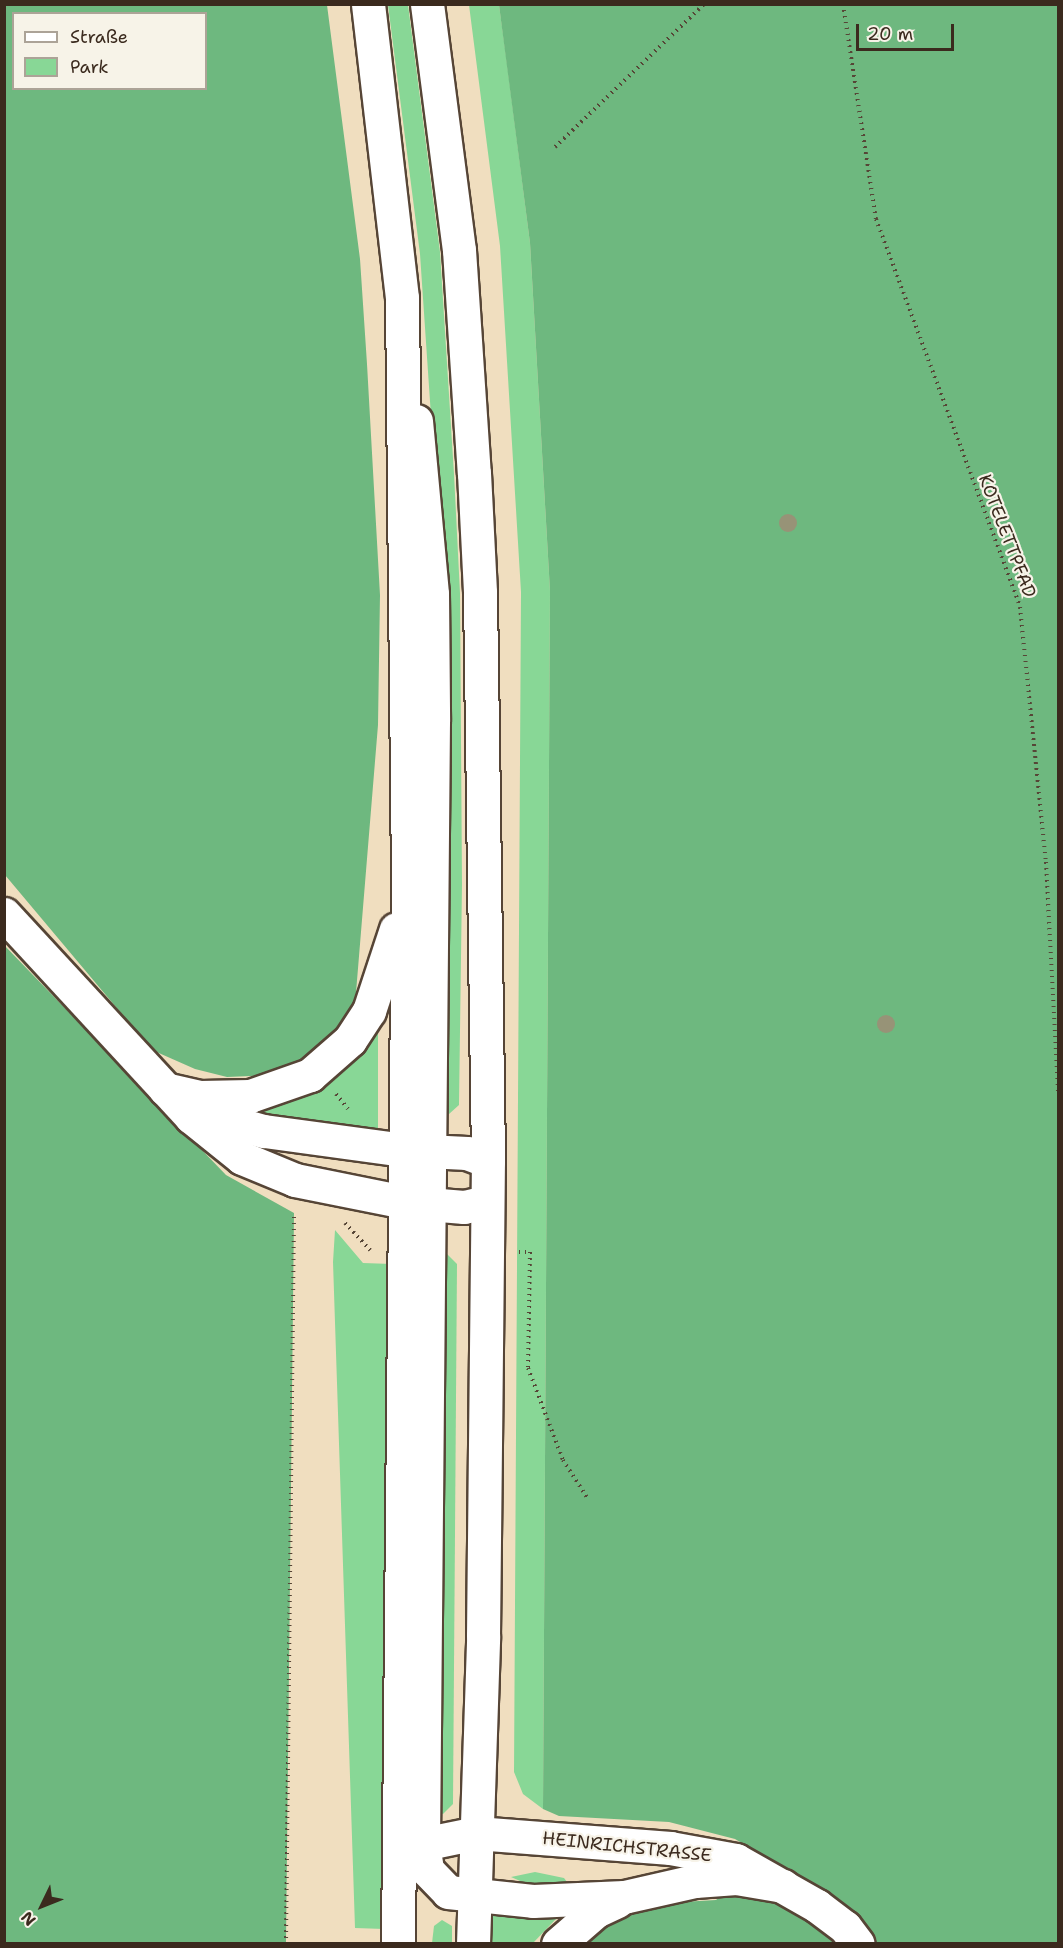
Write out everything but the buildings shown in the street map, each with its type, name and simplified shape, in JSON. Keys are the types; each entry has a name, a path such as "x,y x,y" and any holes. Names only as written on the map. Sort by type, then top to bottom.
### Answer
{"main road":[{"path":"368,4 402,298 432,594 433,721 416,1203 411,1849 398,1944"},
{"path":"427,4 459,250 480,593 488,1161 483,1636 473,1944"},
{"path":"402,298 408,884 417,1150"},
{"path":"165,1089 200,1097 250,1096 295,1083 316,1071 350,1040 369,1011 380,985 408,884"},
{"path":"4,914 165,1089 210,1134 242,1158 295,1180 416,1203 464,1206 486,1202"},
{"path":"165,1089 205,1112 246,1126 296,1137 467,1153 488,1161"},
{"name":"HEINRICHSTRASSE","path":"411,1849 476,1833 708,1853 751,1866 844,1927 858,1944"},
{"path":"411,1849 448,1892 474,1896 533,1901 624,1897 695,1881 736,1878 783,1886"},
{"path":"558,1944 596,1911 624,1897"}],"path":[{"path":"555,147 704,4"},
{"name":"KOTELETTPFAD","path":"843,4 876,219 1020,607 1046,862 1059,1094"},
{"path":"316,1071 352,1114"},
{"path":"286,1944 295,1180"},
{"path":"345,1215 345,1225 371,1250 381,1250"},
{"path":"516,1252 530,1252 528,1368 563,1460 588,1499"}],"green space":[{"path":"4,5 327,5 360,259 380,595 378,725 355,1005 338,1031 303,1062 272,1075 227,1077 195,1069 152,1050 5,875"},
{"path":"388,5 408,5 440,252 454,474 460,593 462,884 459,1105 449,1114 445,1114 435,475 420,254"},
{"path":"469,5 499,5 530,243 550,591 543,1809 523,1794 514,1772 521,592 500,246"},
{"path":"499,5 1058,5 1058,1943 578,1943 630,1910 665,1903 716,1900 741,1880 820,1901 794,1874 735,1839 669,1822 559,1816 543,1809 550,591 530,243"},
{"path":"4,945 226,1175 294,1213 286,1943 5,1943"},
{"path":"378,1025 378,1132 267,1116 237,1106 279,1103 318,1087"},
{"path":"335,1230 363,1263 392,1264 384,1929 355,1928 333,1262"},
{"path":"447,1254 457,1264 453,1804 443,1814 440,1813 443,1255"},
{"path":"535,1872 564,1878 567,1882 552,1886 527,1884 511,1877"},
{"path":"491,1914 556,1919 533,1943 490,1944"},
{"path":"442,1920 452,1926 452,1943 432,1943 434,1926"}]}
